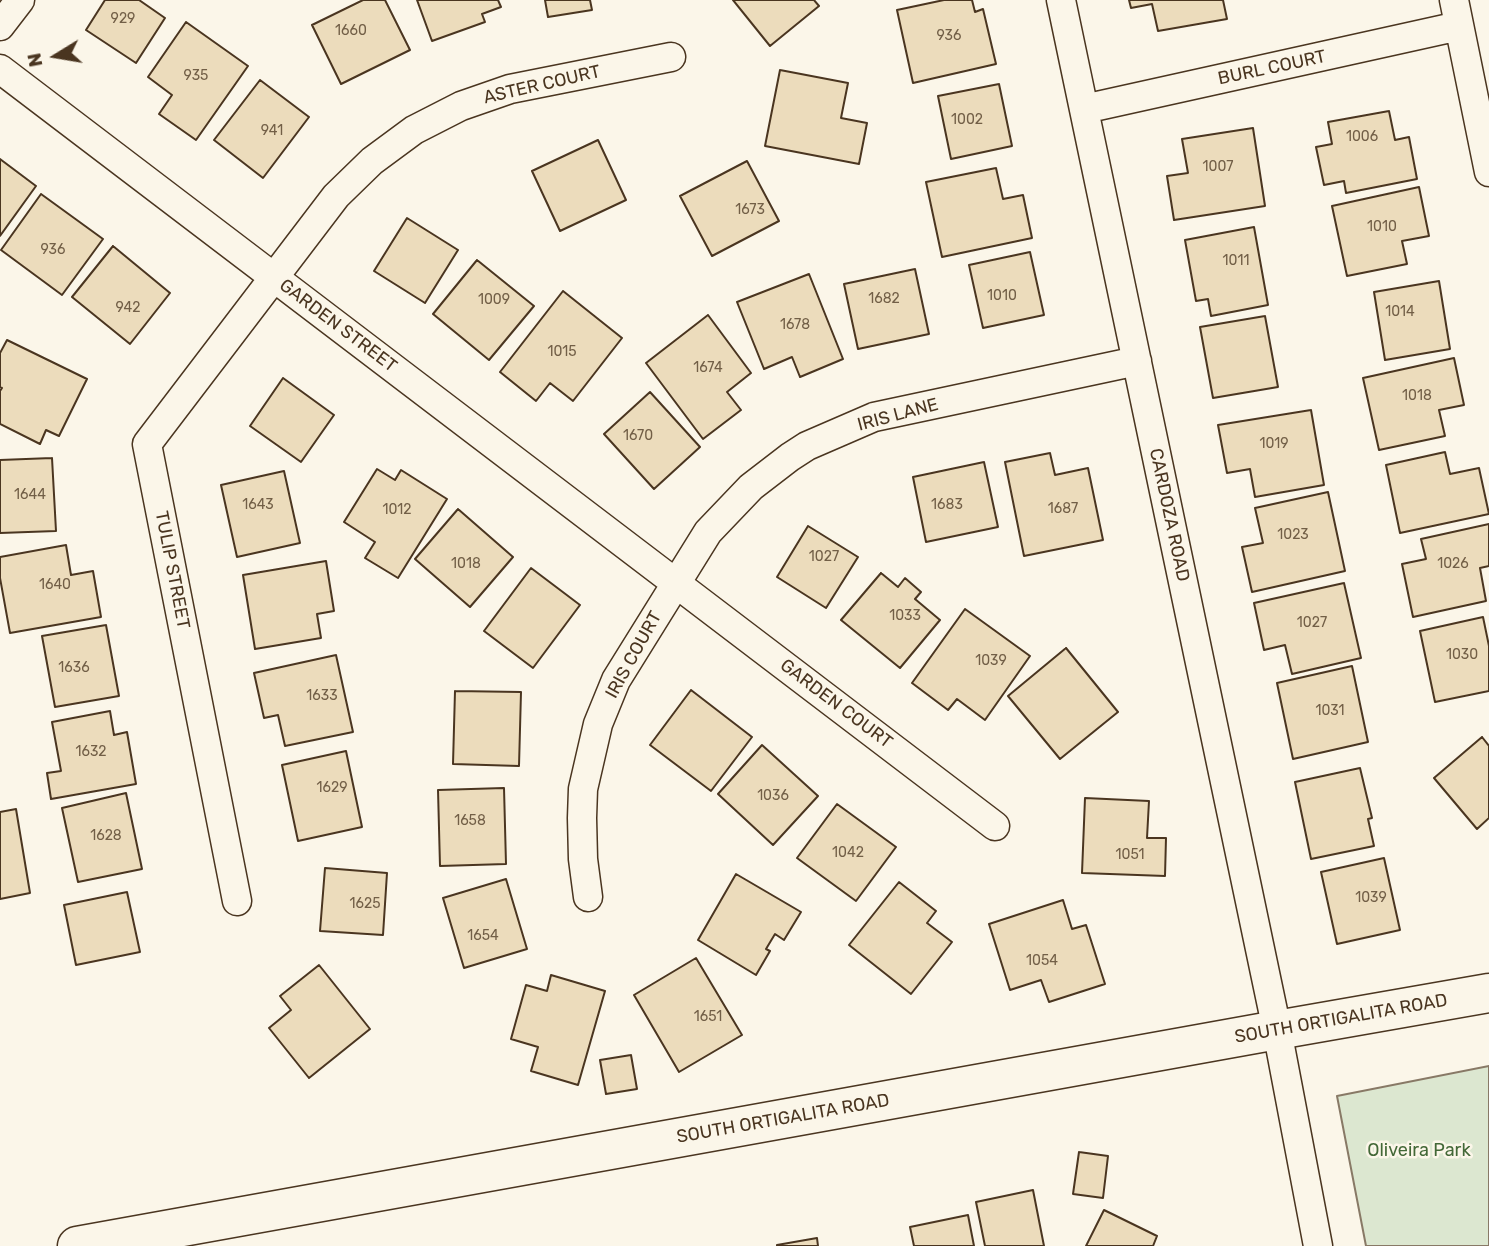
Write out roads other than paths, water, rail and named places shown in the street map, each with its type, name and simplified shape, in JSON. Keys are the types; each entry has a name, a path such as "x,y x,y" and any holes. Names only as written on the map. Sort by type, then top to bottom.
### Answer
{"street":[{"path":"0,26 20,0"},
{"name":"CARDOZA ROAD","path":"1061,0 1277,1030 1318,1246"},
{"path":"1457,13 1489,172"},
{"name":"BURL COURT","path":"1084,109 1457,13"},
{"name":"ASTER COURT","path":"273,278 336,196 372,161 414,130 461,106 510,89 671,57"},
{"name":"GARDEN STREET","path":"0,69 677,582"},
{"name":"TULIP STREET","path":"237,901 147,444 273,278"},
{"name":"IRIS LANE","path":"677,582 708,532 751,487 807,446 874,417 1137,361"},
{"name":"GARDEN COURT","path":"677,582 995,826"},
{"name":"IRIS COURT","path":"588,897 583,859 583,789 598,724 616,680 677,582"},
{"name":"SOUTH ORTIGALITA ROAD","path":"77,1246 201,1235 1277,1030 1489,993"}],"park label":[{"name":"Oliveira Park","path":"1419,1151"}]}
